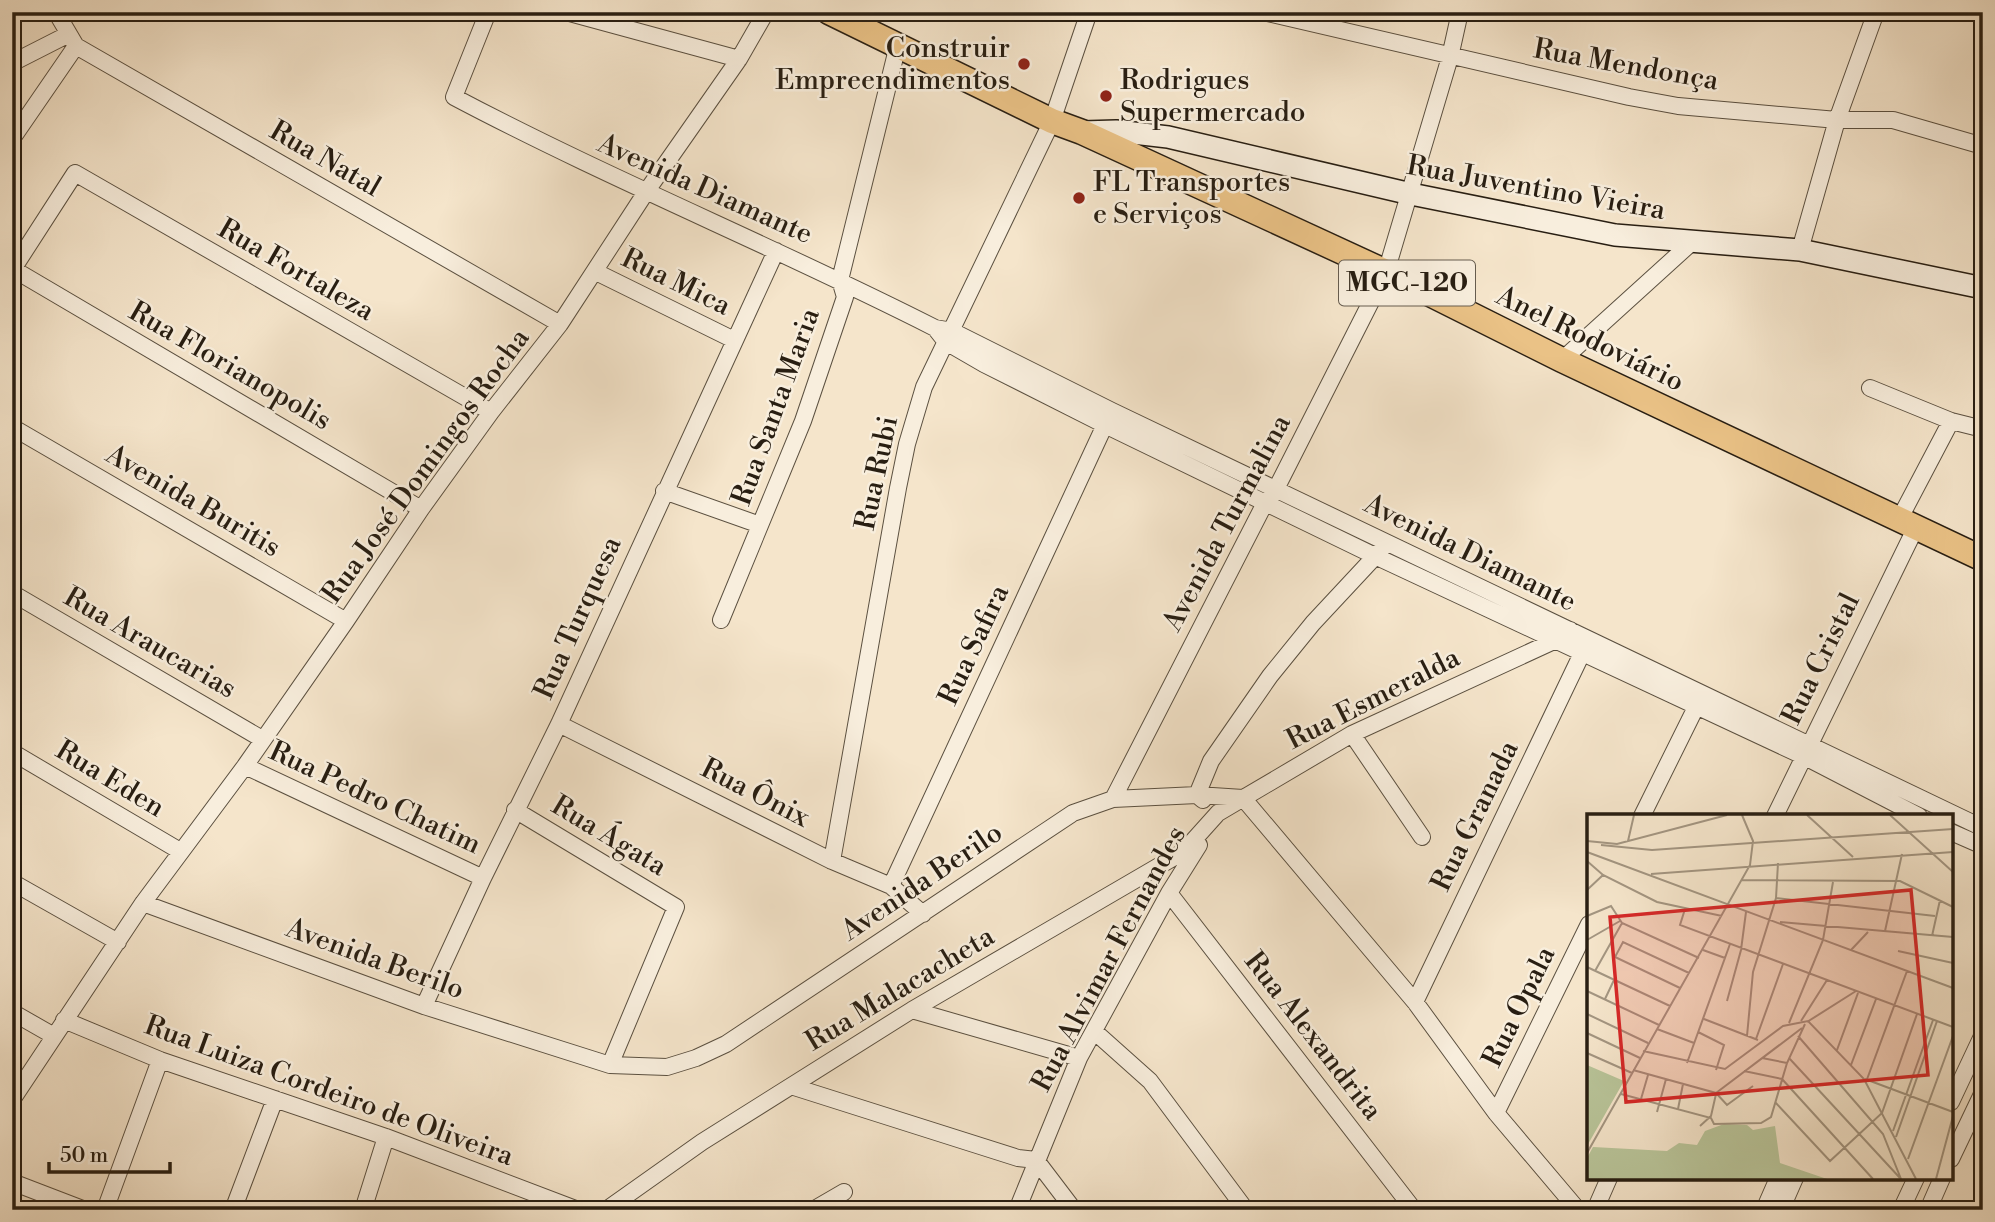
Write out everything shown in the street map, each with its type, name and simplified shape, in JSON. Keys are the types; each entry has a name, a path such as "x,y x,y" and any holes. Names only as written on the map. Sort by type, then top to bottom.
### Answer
{"main road":[{"name":"Anel Rodoviário","path":"829,12 1052,121 1082,132 1386,272 1562,360 1983,559"}],"street":[{"path":"56,12 71,41"},
{"name":"Avenida Diamante","path":"488,12 454,97 541,143 840,280 944,333 984,365 1276,489 1570,630 1586,646"},
{"path":"566,12 739,59"},
{"name":"Rua José Domingos Rocha","path":"12,1100 143,903 245,766 421,509 491,412 560,324 646,192 739,59 766,12"},
{"name":"Rua Rubi","path":"832,861 907,444 924,387 944,333 1052,121 1089,12"},
{"name":"Rua Mendonça","path":"1263,12 1450,57 1678,106 1837,120 1893,120 1983,146"},
{"name":"Avenida Turmalina","path":"1112,799 1265,503 1276,489 1386,272 1450,57 1460,12"},
{"path":"1800,250 1837,120 1876,12"},
{"path":"12,64 71,41"},
{"path":"12,139 71,41"},
{"name":"Rua Natal","path":"71,41 560,324"},
{"name":"Rua Santa Maria","path":"721,620 803,421 845,297 840,280 898,45"},
{"name":"Rua Juventino Vieira","path":"1082,132 1116,131 1168,137 1411,194 1615,235 1800,250 1983,288"},
{"name":"Rua Fortaleza","path":"12,269 75,173 491,412"},
{"path":"1562,360 1691,243"},
{"name":"Rua Turquesa","path":"424,1006 482,878 559,724 776,251"},
{"name":"Rua Florianopolis","path":"12,269 421,509"},
{"name":"Rua Mica","path":"596,272 734,340"},
{"path":"1870,388 1951,421 1983,429"},
{"name":"Avenida Diamante","path":"1108,418 1265,503 1377,558 1556,640 1586,646 1699,702 1806,750 1931,814"},
{"name":"Rua Safira","path":"891,887 1108,418"},
{"name":"Rua Cristal","path":"1776,814 1908,523 1951,421"},
{"name":"Avenida Buritis","path":"12,427 346,621"},
{"path":"664,491 760,525"},
{"path":"1218,813 1197,795 1211,761 1270,676 1313,622 1377,558 1387,542"},
{"name":"Rua Araucarias","path":"12,593 262,739"},
{"name":"Rua Esmeralda","path":"1218,813 1352,734 1556,640 1570,630"},
{"name":"Rua Granada","path":"1415,1002 1586,646"},
{"path":"1643,814 1699,702"},
{"name":"Rua Ônix","path":"559,724 832,861 891,887 923,914"},
{"path":"1352,734 1422,837"},
{"name":"Avenida Diamante","path":"1806,750 1916,814"},
{"name":"Rua Eden","path":"12,752 180,851"},
{"name":"Rua Pedro Chatim","path":"245,766 482,878"},
{"name":"Avenida Berilo","path":"143,903 424,1006 610,1065 667,1067 696,1058 726,1044 1073,813 1112,799 1197,795 1243,798"},
{"path":"1243,798 1415,1002 1496,1113 1578,1209"},
{"name":"Rua Ágata","path":"515,810 676,907 610,1065"},
{"name":"Rua Alvimar Fernandes","path":"1017,1210 1079,1058 1169,893 1218,813"},
{"name":"Rua Malacacheta","path":"606,1210 702,1142 912,1010 1183,852 1218,813"},
{"name":"Avenida Diamante","path":"1953,824 1983,828"},
{"name":"Avenida Diamante","path":"1953,826 1983,846"},
{"path":"12,882 117,942"},
{"name":"Rua Alexandrita","path":"1169,893 1415,1210"},
{"name":"Rua Opala","path":"1496,1113 1587,928"},
{"path":"912,1010 1079,1058"},
{"path":"12,1013 54,1036"},
{"name":"Rua Luiza Cordeiro de Oliveira","path":"64,1020 160,1060 386,1138 578,1210"},
{"path":"1094,1031 1150,1081 1246,1210"},
{"path":"1953,1098 1983,1034"},
{"path":"105,1210 160,1060"},
{"path":"791,1086 1018,1158 1036,1160 1074,1210"},
{"path":"1953,1155 1983,1092"},
{"path":"233,1210 275,1099"},
{"path":"363,1210 386,1138"},
{"path":"1595,1210 1608,1180"},
{"path":"1764,1210 1777,1180"},
{"path":"1781,1210 1794,1180"},
{"path":"1901,1210 1915,1180"},
{"path":"1928,1210 1941,1180"},
{"path":"12,1182 85,1210"},
{"path":"813,1210 844,1192"}],"place":[{"name":"Construir Empreendimentos","path":"1024,64"},
{"name":"Rodrigues Supermercado","path":"1106,96"},
{"name":"FL Transportes e Serviços","path":"1079,198"}]}
